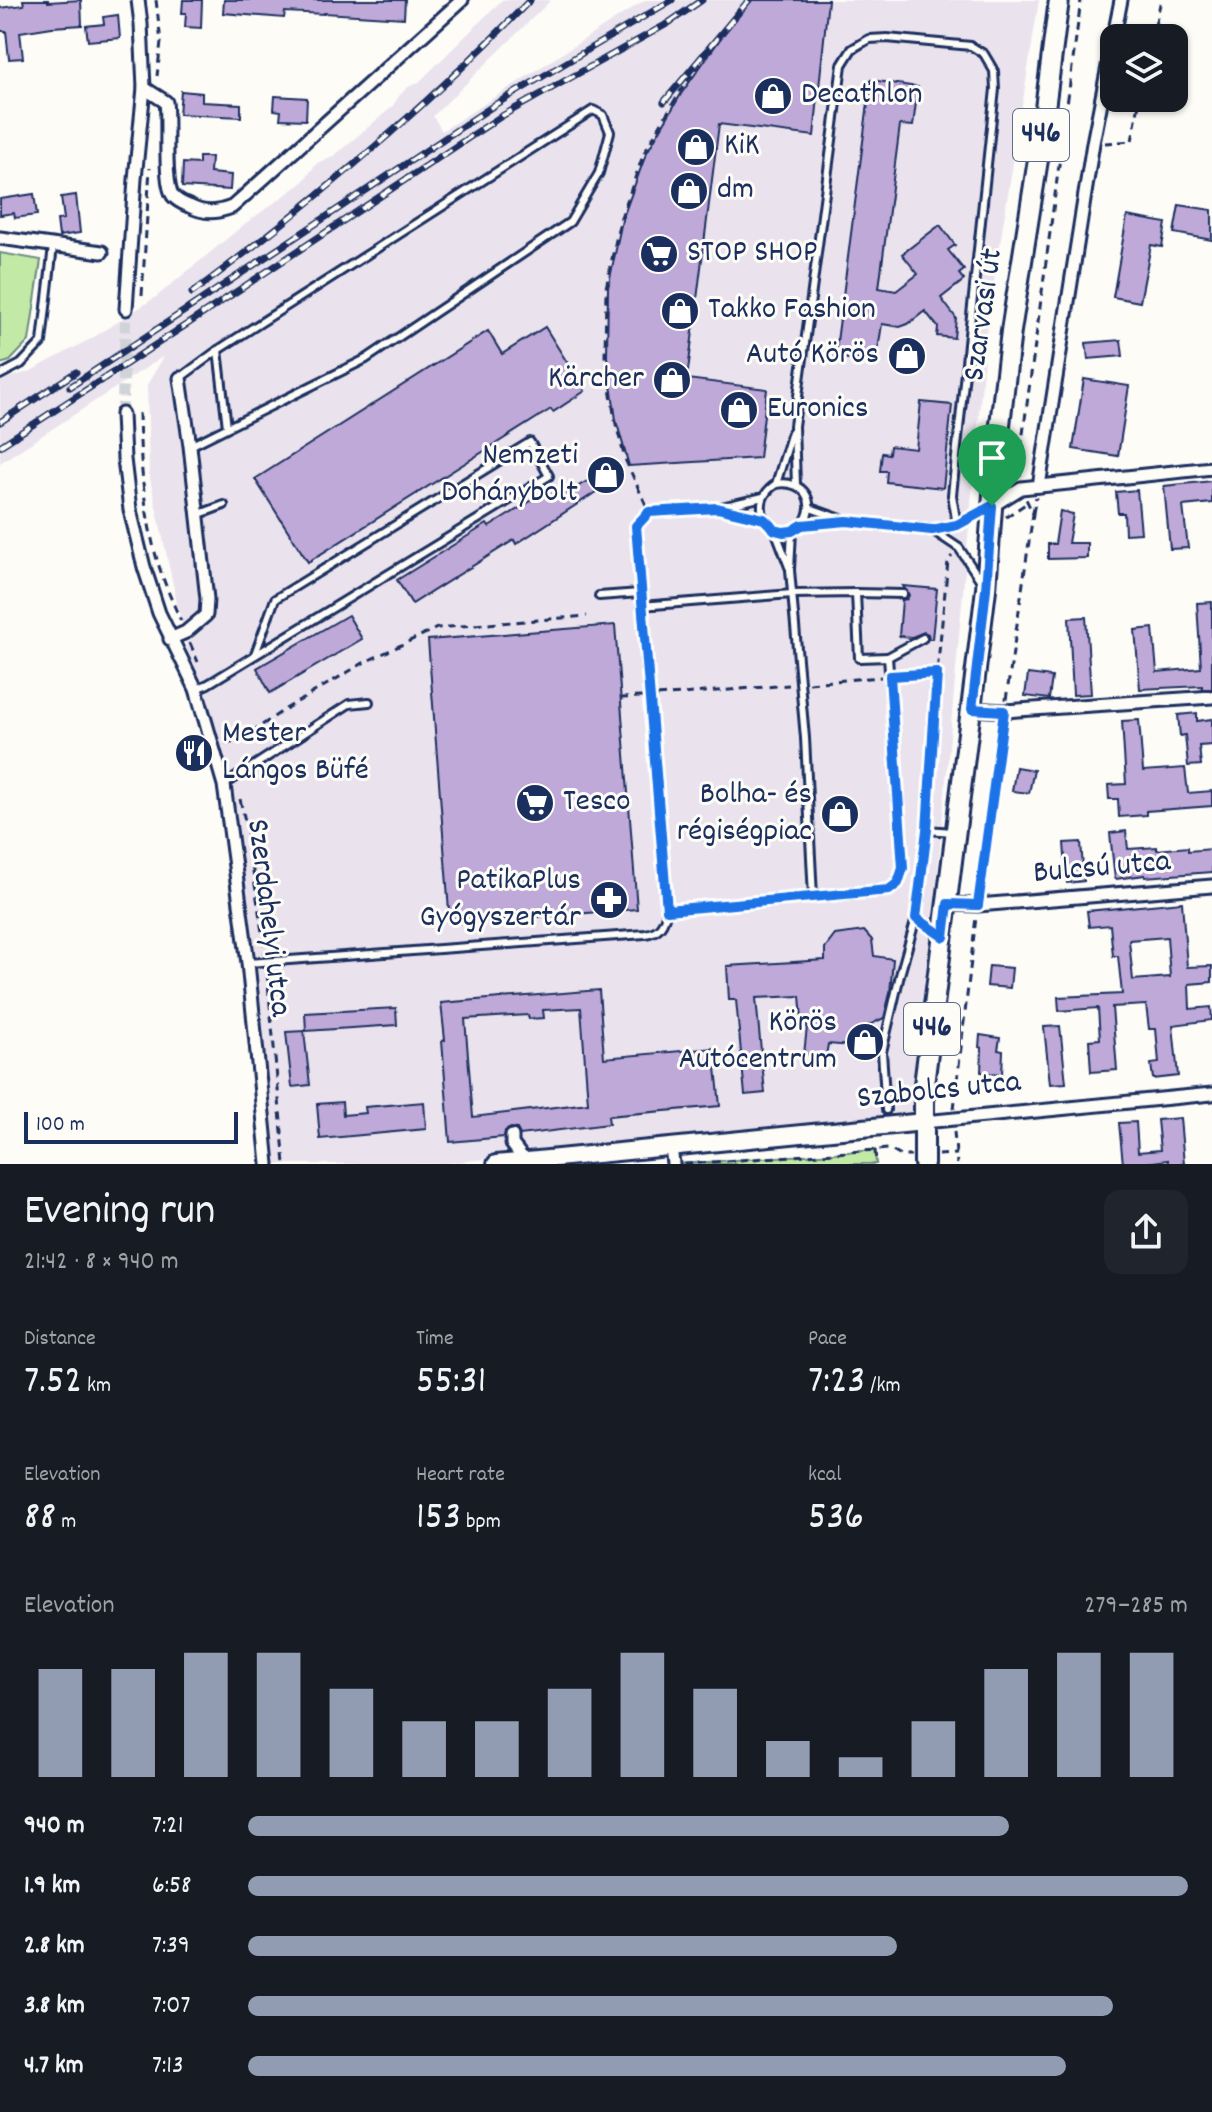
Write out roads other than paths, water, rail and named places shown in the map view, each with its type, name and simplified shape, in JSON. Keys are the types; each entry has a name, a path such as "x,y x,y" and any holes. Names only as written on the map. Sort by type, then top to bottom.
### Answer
{"main road":[{"name":"Szarvasi út","path":"924,1160 924,1085 986,589 995,467 1011,331 1059,0"}],"street":[{"path":"126,309 144,88 138,0"},
{"path":"144,88 166,102 171,193 176,200 200,211 217,213 232,207 462,0"},
{"path":"1039,486 1093,143 1121,0"},
{"path":"0,238 102,252"},
{"path":"170,639 186,632 206,615 207,599 180,378"},
{"name":"Szerdahelyi utca","path":"122,414 130,510 144,567 170,639 196,689 224,785 248,963 268,1164"},
{"path":"992,506 1021,488 1212,468"},
{"path":"972,709 1004,711 1212,697"},
{"name":"Bulcsú utca","path":"948,904 978,905 1212,886"},
{"name":"Szabolcs utca","path":"496,1164 553,1161 671,1146 1212,1094"},
{"path":"512,1136 512,1144 525,1161"},
{"path":"671,1146 673,1164"}],"lane":[{"path":"796,485 794,426 842,65 852,49 869,39 971,46 984,54 994,71 995,89 952,495 957,525"},
{"path":"180,378 218,350 593,110 603,115 610,132 599,173 570,222 366,359 190,446"},
{"path":"0,375 21,364 42,342 53,246"},
{"path":"218,350 227,427"},
{"path":"776,484 794,426"},
{"path":"196,689 208,684 549,476 530,442 275,599 255,654"},
{"path":"775,530 792,531 807,518 810,508 807,496 796,485 785,482 769,488 760,508 764,519 775,530 790,570"},
{"path":"248,963 645,934 654,932 664,924 667,910 636,526 649,512 717,508 763,497"},
{"path":"197,515 224,505"},
{"path":"802,525 847,521 932,530 957,525 992,506"},
{"path":"717,508 764,519"},
{"path":"810,508 847,521"},
{"path":"932,530 959,548 986,589"},
{"path":"792,531 790,570 813,897"},
{"path":"599,596 640,593"},
{"path":"856,593 859,658 888,657 923,638"},
{"path":"641,606 792,594 903,594"},
{"path":"667,910 889,890 898,883 903,868 888,657"},
{"path":"224,785 349,704 369,702"},
{"path":"886,1110 882,1052 916,918 927,830 957,832"},
{"path":"916,918 944,937"}],"tunnel":[{"path":"122,414 126,309"}],"railway":[{"path":"192,293 367,154 450,79 530,0"},
{"path":"70,387 496,104 672,0"},
{"path":"0,446 500,117 667,24 702,0"},
{"path":"664,102 749,0"},
{"path":"0,422 76,372"}],"place":[{"name":"Decathlon","path":"773,96"},
{"name":"KiK","path":"696,147"},
{"name":"dm","path":"689,191"},
{"name":"STOP SHOP","path":"659,254"},
{"name":"Takko Fashion","path":"680,311"},
{"name":"Autó Körös","path":"907,356"},
{"name":"Kärcher","path":"672,380"},
{"name":"Euronics","path":"739,410"},
{"name":"Nemzeti Dohánybolt","path":"606,475"},
{"name":"Mester Lángos Büfé","path":"194,753"},
{"name":"Tesco","path":"535,803"},
{"name":"Bolha- és régiségpiac","path":"840,814"},
{"name":"PatikaPlus Gyógyszertár","path":"609,900"},
{"name":"Körös Autócentrum","path":"865,1042"}]}
